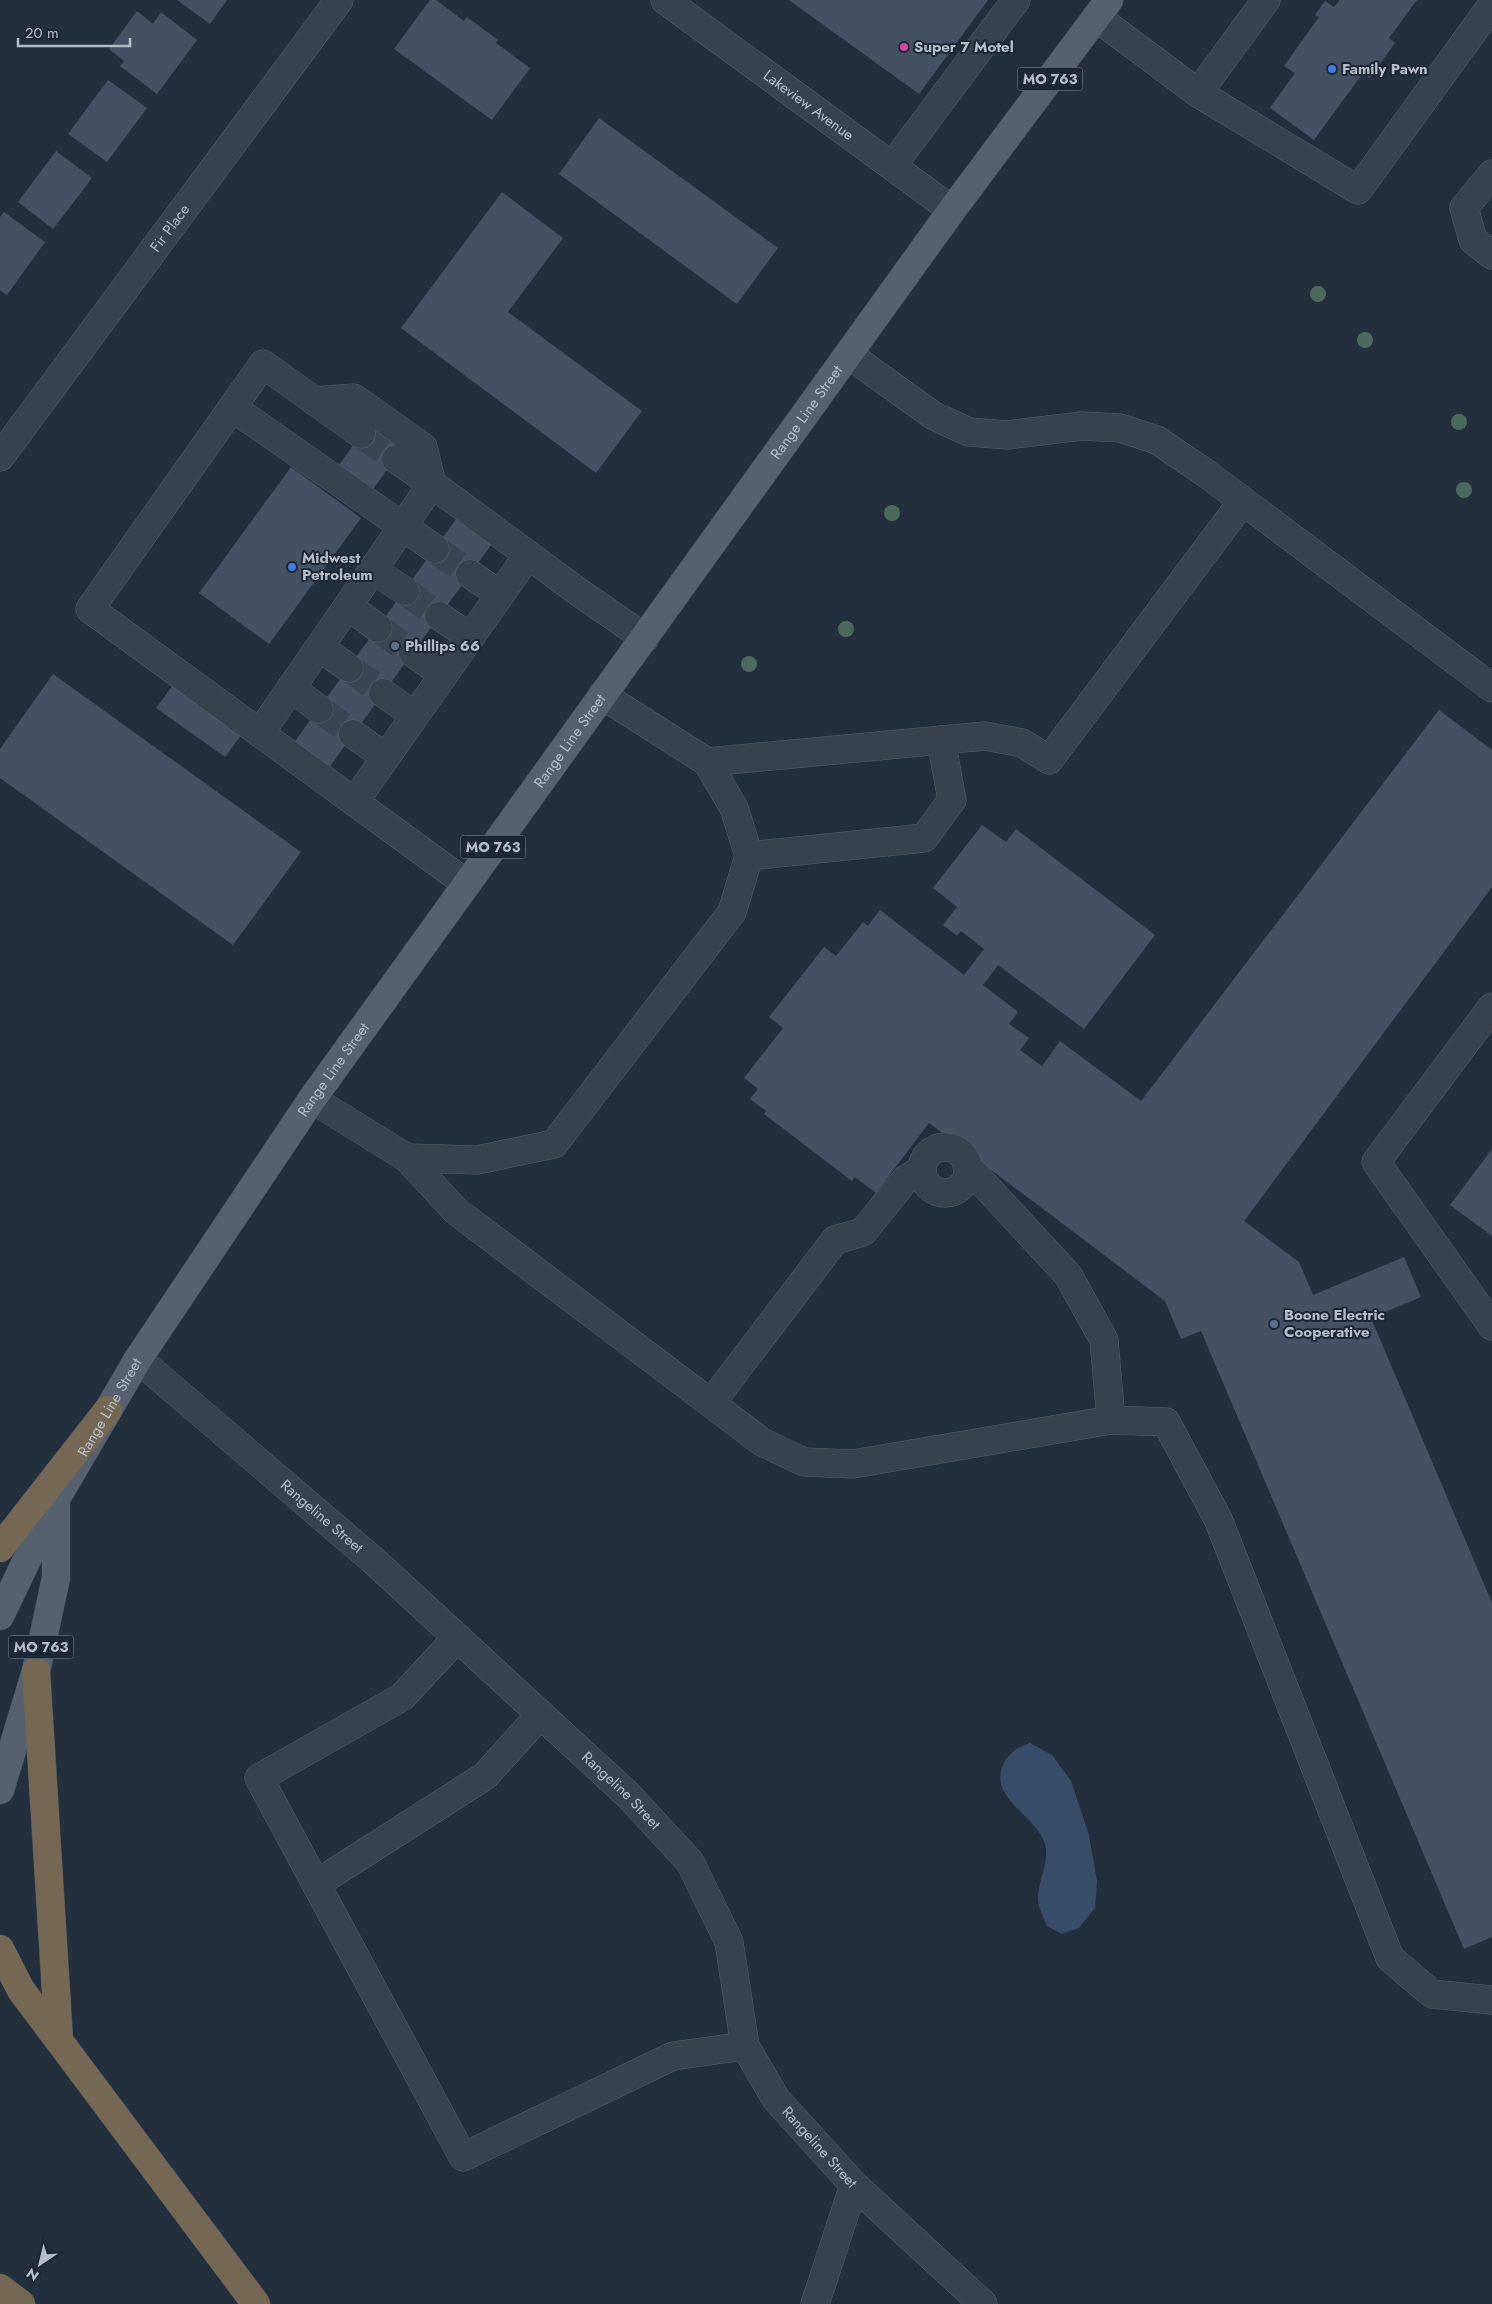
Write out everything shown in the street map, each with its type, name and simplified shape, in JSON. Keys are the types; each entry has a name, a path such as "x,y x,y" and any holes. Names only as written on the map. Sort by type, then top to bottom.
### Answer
{"highway":[{"path":"0,1548 108,1410"},
{"path":"36,1671 59,2040"},
{"path":"0,1949 21,1990 256,2304"},
{"path":"0,2288 21,2304"}],"main road":[{"name":"Range Line Street","path":"0,1616 56,1500 138,1359 312,1099 952,210 1103,8"},
{"name":"MO 763","path":"0,1790 36,1671 56,1578 56,1500"}],"street":[{"name":"Fir Place","path":"0,457 339,0"},
{"name":"Lakeview Avenue","path":"666,0 952,210"},
{"path":"892,166 1016,0"},
{"path":"1198,93 1266,0"},
{"path":"1103,8 1198,93 1358,190 1492,5"},
{"path":"1492,174 1464,208 1473,240 1492,255"},
{"path":"849,354 934,416 969,432 1007,436 1082,426 1120,428 1157,440 1244,501 1492,688"},
{"path":"361,434 263,364 234,408 90,609 467,884"},
{"path":"260,733 432,484 423,447 354,398 314,401"},
{"path":"234,408 435,549"},
{"path":"396,459 645,638"},
{"path":"707,762 985,736 1022,743 1048,760 1244,501"},
{"path":"355,801 528,555"},
{"path":"373,570 404,591"},
{"path":"470,574 499,594"},
{"path":"348,606 378,628"},
{"path":"439,616 470,637"},
{"path":"320,648 348,668"},
{"path":"413,653 443,674"},
{"path":"292,688 320,708"},
{"path":"383,693 414,715"},
{"path":"407,1158 477,1160 554,1144 732,912 749,856 734,808 707,762 602,696"},
{"path":"354,734 385,757"},
{"path":"749,856 924,838 952,800 941,740"},
{"path":"1492,1008 1376,1162 1492,1326"},
{"path":"312,1099 407,1158 456,1211 762,1442 804,1462 853,1464 1111,1420 1166,1422 1218,1520 1390,1958 1432,1994 1492,2000"},
{"path":"711,1403 835,1240 863,1232 905,1180 922,1169 923,1162 932,1151 946,1147 959,1153 967,1166 1068,1275 1104,1340 1111,1420"},
{"name":"Rangeline Street","path":"138,1359 374,1561 628,1796 690,1862 729,1942 745,2046 776,2099 854,2184 983,2304"},
{"path":"457,1638 402,1697 259,1778 463,2157 673,2056 745,2046"},
{"path":"316,1884 485,1776 540,1715"},
{"path":"814,2304 854,2184"}],"water":[{"path":"1030,1743 1052,1755 1071,1781 1089,1835 1097,1881 1095,1908 1079,1928 1062,1934 1047,1926 1038,1901 1046,1858 1045,1844 1033,1824 1007,1796 1002,1786 1000,1775 1006,1759 1015,1750"}],"building":[{"path":"177,0 227,0 210,24"},
{"path":"430,0 436,0 464,21 467,17 498,40 496,43 530,68 492,120 394,49"},
{"name":"Super 7 Motel","path":"789,0 988,0 919,94"},
{"name":"Family Pawn","path":"1340,0 1417,0 1389,38 1395,43 1370,78 1363,73 1314,140 1270,108 1295,73 1284,66 1319,17 1315,15 1325,1 1334,7"},
{"path":"137,11 153,24 161,12 197,40 157,94 120,66 124,61 109,49"},
{"path":"108,80 147,108 107,162 68,134"},
{"path":"599,118 778,248 737,304 559,174"},
{"path":"56,151 92,178 53,229 18,202"},
{"path":"502,192 563,238 508,312 642,411 596,473 401,328"},
{"path":"4,212 45,242 7,295 0,290 0,217"},
{"path":"371,420 405,445 368,496 334,472"},
{"path":"291,467 361,518 269,644 199,593"},
{"path":"459,515 494,541 328,769 293,744"},
{"path":"53,674 301,852 233,945 0,778 0,749"},
{"path":"173,685 247,727 225,757 156,708"},
{"name":"Boone Electric Cooperative","path":"1439,710 1492,750 1492,887 1244,1221 1299,1262 1313,1295 1404,1257 1421,1297 1371,1318 1492,1603 1492,1937 1464,1949 1201,1331 1181,1339 1165,1301 929,1123 876,1193 855,1177 852,1181 764,1114 766,1111 750,1099 758,1089 744,1078 783,1028 769,1017 824,947 836,956 863,922 868,926 880,910 964,975 984,949 961,931 957,936 943,925 957,907 933,888 982,825 1006,842 1016,829 1155,935 1084,1029 998,965 983,985 1018,1012 1009,1024 1029,1038 1020,1050 1042,1066 1060,1041 1141,1101"},
{"path":"1492,1149 1492,1236 1450,1205"}],"tunnel":[{"path":"361,434 396,459"},
{"path":"435,549 470,574"},
{"path":"405,591 439,616"},
{"path":"378,628 413,653"},
{"path":"349,668 383,693"},
{"path":"319,709 353,734"}],"place":[{"name":"Super 7 Motel","path":"904,47"},
{"name":"Family Pawn","path":"1332,69"},
{"name":"Midwest Petroleum","path":"292,567"},
{"name":"Phillips 66","path":"395,646"},
{"name":"Boone Electric Cooperative","path":"1274,1324"}]}
